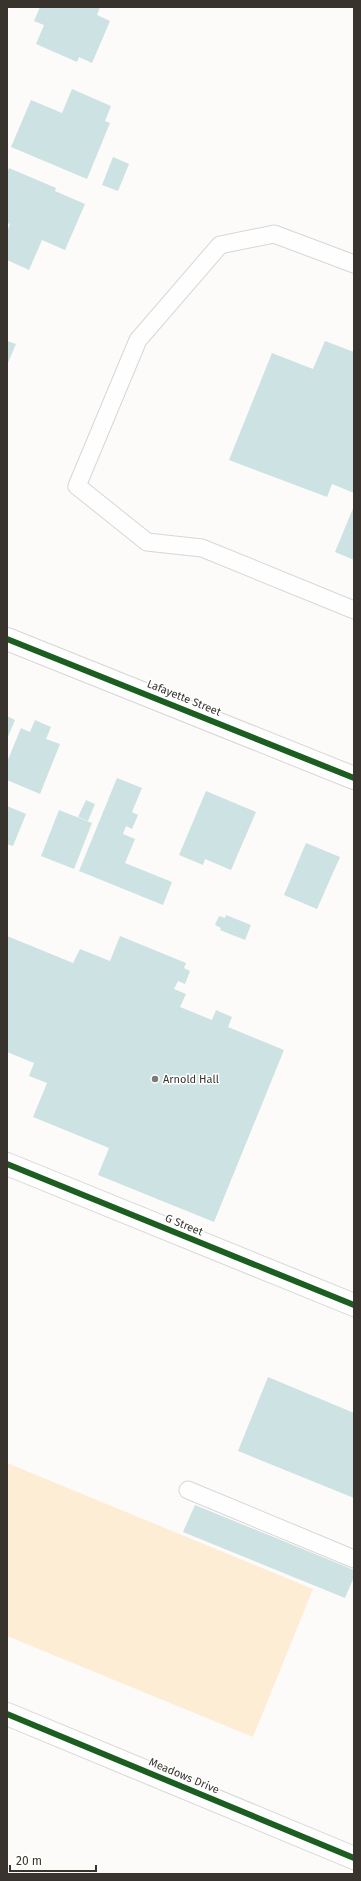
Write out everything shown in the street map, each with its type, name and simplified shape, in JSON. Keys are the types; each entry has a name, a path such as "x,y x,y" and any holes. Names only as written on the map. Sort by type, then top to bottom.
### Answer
{"street":[{"name":"Lafayette Street","path":"7,639 354,778"},
{"name":"G Street","path":"7,1164 354,1304"},
{"name":"Meadows Drive","path":"7,1714 354,1858"}],"lane":[{"path":"354,264 274,234 220,245 138,340 78,486 147,542 202,548 354,610"},
{"path":"188,1490 354,1559"}],"shaded area":[{"path":"7,1463 313,1589 253,1737 7,1636"}],"building":[{"path":"40,7 100,7 97,15 110,21 92,63 79,57 77,62 36,44 44,25 34,21"},
{"path":"72,89 111,106 105,121 110,123 87,179 11,147 31,100 62,113"},
{"path":"113,157 129,164 118,191 102,185"},
{"path":"9,168 56,188 55,191 85,204 65,250 42,240 29,270 7,260 7,232 10,224 7,223 7,173"},
{"path":"7,341 16,344 7,365"},
{"path":"325,341 354,352 354,493 332,484 327,497 229,460 272,353 313,369"},
{"path":"354,506 354,560 335,552"},
{"path":"7,716 15,720 7,739"},
{"path":"35,720 51,727 46,739 60,744 40,794 7,780 7,762 21,728 30,732"},
{"path":"117,778 142,788 132,812 138,815 132,829 126,826 123,834 135,839 125,863 172,882 163,905 79,871"},
{"path":"206,791 256,812 231,870 205,859 203,865 179,855"},
{"path":"86,800 95,804 88,821 78,817"},
{"path":"7,806 26,814 13,846 7,844"},
{"path":"59,810 92,823 74,869 41,856"},
{"path":"306,843 340,857 317,909 284,895"},
{"path":"226,915 251,925 245,940 220,930 221,928 215,925 219,916 225,918"},
{"name":"Arnold Hall","path":"7,936 73,963 80,949 110,961 120,936 186,963 184,968 190,971 185,984 178,981 174,989 186,994 180,1007 212,1020 216,1010 232,1017 228,1027 284,1050 214,1222 98,1175 109,1148 33,1117 47,1083 29,1076 34,1063 7,1052"},
{"path":"268,1377 354,1413 354,1498 238,1451"},
{"path":"195,1505 354,1570 354,1577 345,1598 183,1532"}],"cycle path":[{"path":"7,639 354,778"},
{"path":"7,1164 354,1305"},
{"path":"7,1714 354,1858"}],"place":[{"name":"Arnold Hall","path":"155,1079"}]}
